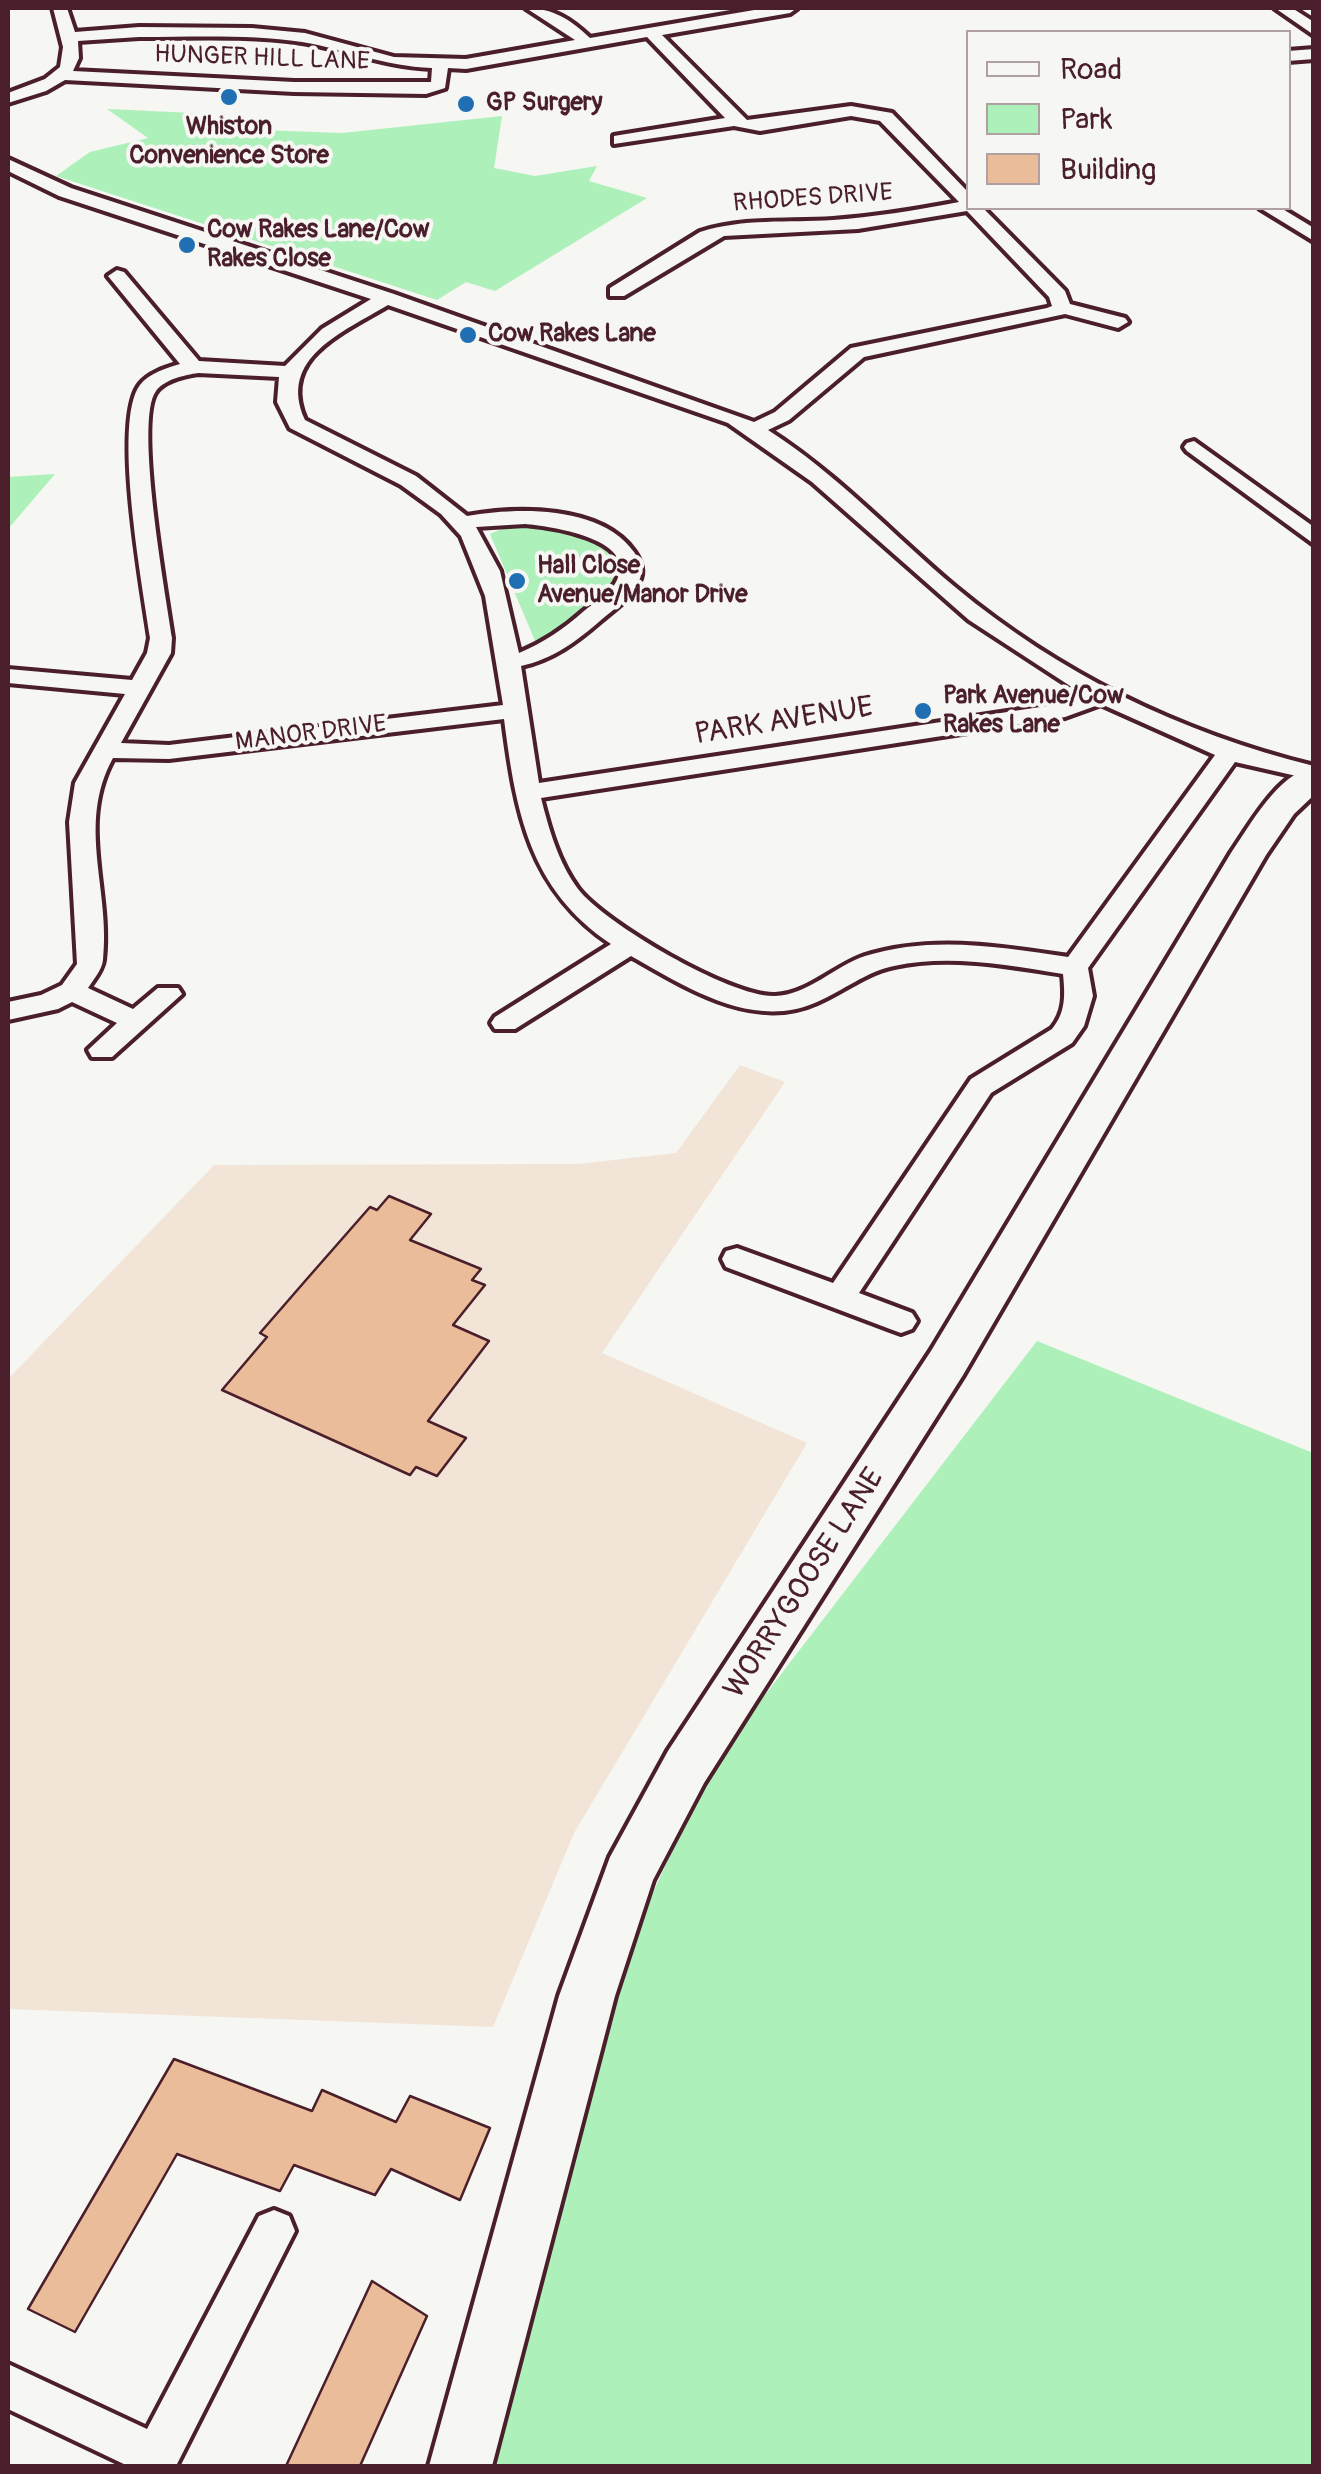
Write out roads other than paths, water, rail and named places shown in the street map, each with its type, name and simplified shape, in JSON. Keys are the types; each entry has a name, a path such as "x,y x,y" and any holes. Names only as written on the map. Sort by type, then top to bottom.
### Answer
{"main road":[{"name":"WORRYGOOSE LANE","path":"460,2466 586,1996 629,1874 686,1768 947,1364 1239,869 1282,806 1314,774"}],"street":[{"path":"8,98 62,75 72,58 60,8"},
{"path":"534,8 566,24 587,43"},
{"path":"68,37 138,32 286,36 334,44 373,58 466,64 790,8"},
{"path":"1282,8 1314,30"},
{"path":"651,32 735,121"},
{"name":"HUNGER HILL LANE","path":"62,75 294,88 426,90 439,85 440,64"},
{"path":"611,140 735,121 761,126 851,112 876,113 886,117 966,201"},
{"path":"8,164 39,182 91,201 168,223 711,408 776,442 962,604 1041,658 1105,695 1230,752 1314,774"},
{"name":"RHODES DRIVE","path":"617,292 722,230 760,225 867,223 966,206"},
{"path":"975,210 1058,295 1062,308"},
{"path":"1272,210 1314,236"},
{"path":"117,276 194,368"},
{"path":"388,298 302,355 284,387 285,407 297,424 421,489 462,523 478,547 494,584 511,662 536,825 548,863 568,894 630,944 698,980 761,1004 786,1005 874,962 925,955 980,953 1074,967"},
{"path":"754,429 782,416 858,352 1062,308 1118,322"},
{"path":"8,1012 48,1003 72,992 90,964 82,822 88,783 159,653 161,638 137,452 139,398 150,385 194,368 291,372"},
{"path":"1194,447 1314,538"},
{"path":"462,523 494,518 577,524 613,538 630,562 631,579 624,588 550,649 530,659 511,662"},
{"path":"8,676 140,688"},
{"name":"PARK AVENUE","path":"531,792 1065,710 1105,695"},
{"name":"MANOR DRIVE","path":"105,750 168,752 516,711"},
{"path":"840,1297 980,1086 1062,1036 1074,1020 1079,996 1074,967 1230,752"},
{"path":"504,1023 630,944"},
{"path":"72,992 136,1021"},
{"path":"102,1050 168,994"},
{"path":"737,1259 901,1321"},
{"path":"8,2386 154,2462 274,2231"}],"place":[{"name":"Whiston Convenience Store","path":"229,97"},
{"name":"GP Surgery","path":"466,104"},
{"name":"Cow Rakes Lane/Cow Rakes Close","path":"187,245"},
{"name":"Cow Rakes Lane","path":"468,335"},
{"name":"Hall Close Avenue/Manor Drive","path":"517,581"},
{"name":"Park Avenue/Cow Rakes Lane","path":"923,711"}]}
